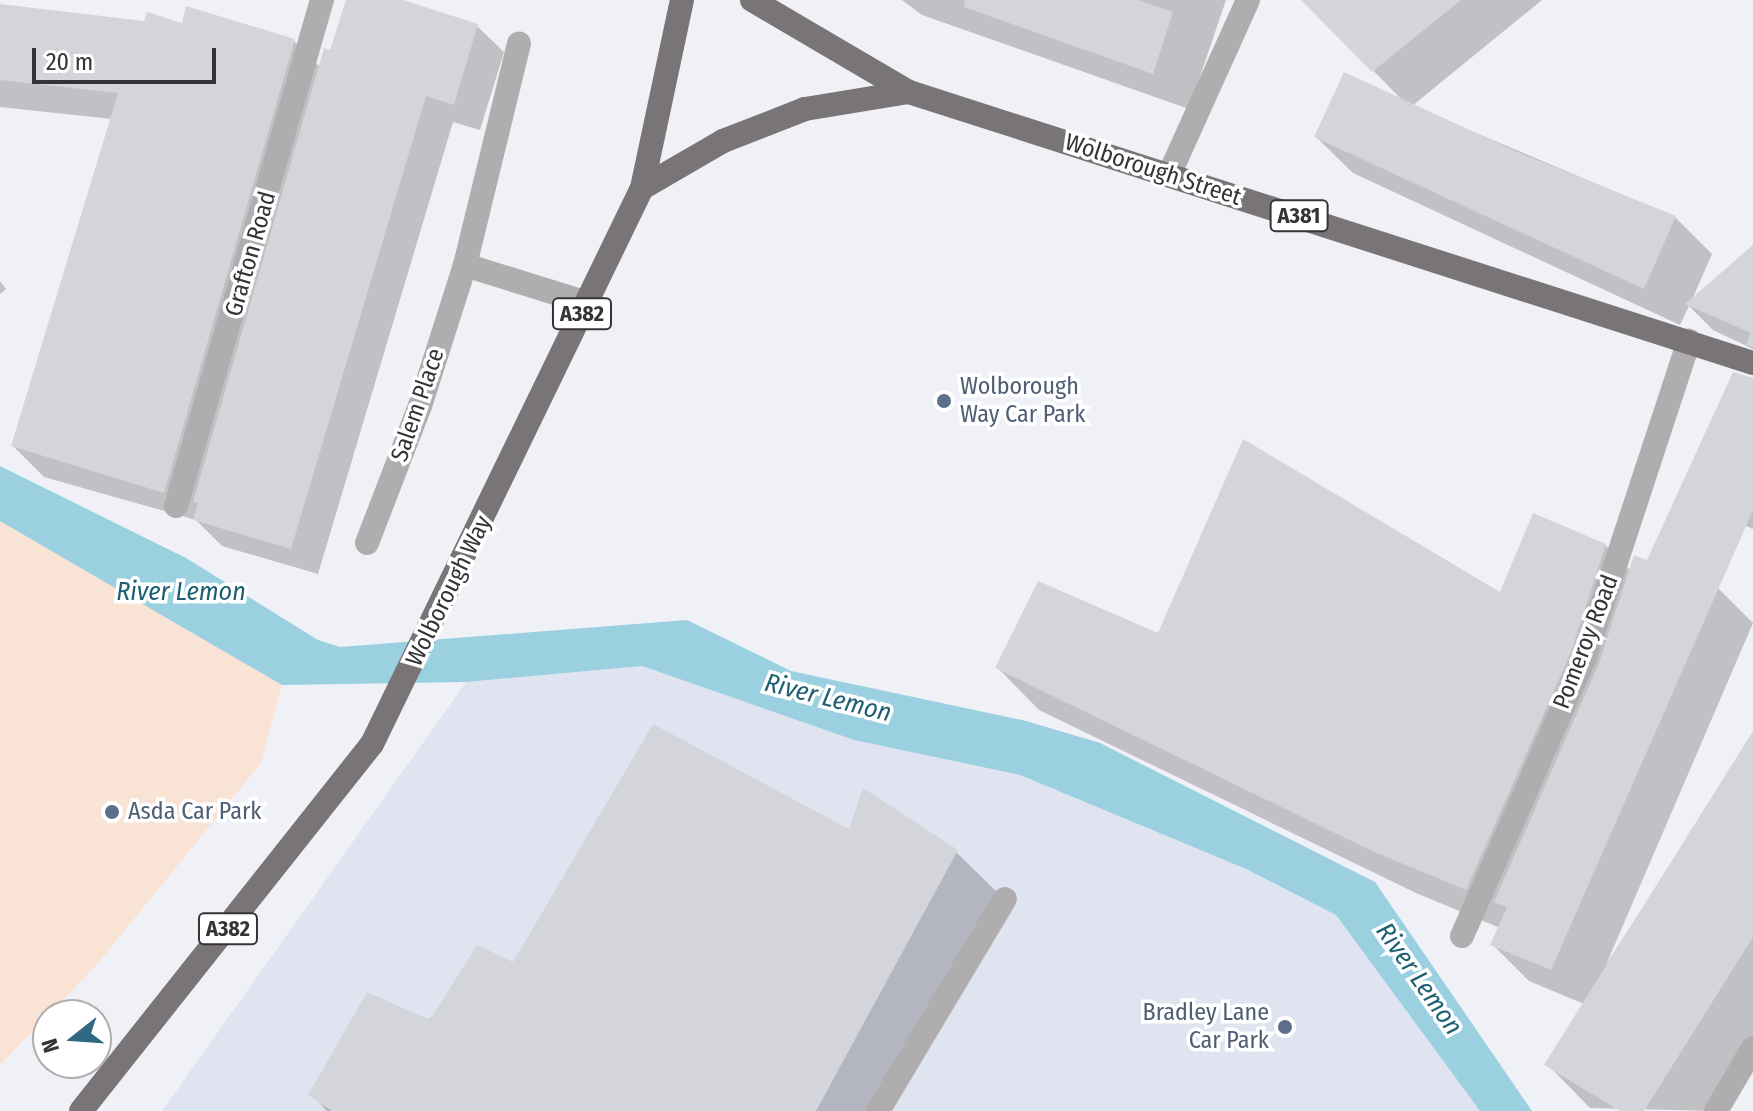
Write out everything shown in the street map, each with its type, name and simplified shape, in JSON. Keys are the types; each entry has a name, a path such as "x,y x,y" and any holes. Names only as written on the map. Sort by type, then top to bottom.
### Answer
{"main road":[{"name":"Wolborough Way","path":"81,1111 372,744 439,614 642,188 682,0"},
{"name":"Wolborough Street","path":"752,0 909,92 1753,363"},
{"name":"A381","path":"642,188 723,141 805,109 909,92"}],"street":[{"name":"Grafton Road","path":"176,506 322,0"},
{"path":"1169,175 1248,0"},
{"name":"Salem Place","path":"367,543 420,406 465,265 519,43"},
{"path":"465,265 587,303"},
{"name":"Pomeroy Road","path":"1462,936 1585,657 1689,341"},
{"path":"878,1111 1005,899"},
{"path":"1716,1111 1753,1048"}],"shaded area":[{"name":"Asda Car Park","path":"0,521 282,685 261,763 94,968 64,999 32,999 32,1032 0,1065"},
{"path":"642,666 854,740 1020,775 1246,869 1336,915 1480,1111 162,1111 466,682"}],"water":[{"name":"River Lemon","path":"0,466 186,558 318,640 340,647 687,620 791,671 1026,721 1100,743 1375,882 1532,1111 1480,1111 1336,915 1246,869 1020,775 854,740 642,666 466,682 282,685 0,521"}],"building":[{"path":"346,0 403,0 478,24 454,105 426,96 291,549 193,520 198,503 193,502 324,48 330,50"},
{"path":"965,0 1138,0 1173,12 1153,74 964,7"},
{"path":"1301,0 1461,0 1372,72"},
{"path":"0,4 144,21 147,12 182,23 186,6 295,39 164,493 11,446 118,93 0,80"},
{"path":"1344,72 1515,151 1676,216 1644,289 1314,137"},
{"path":"1753,245 1753,347 1746,345 1751,333 1685,304"},
{"path":"1733,372 1753,378 1753,510 1551,970 1490,945 1507,907 1494,902 1599,663 1634,555 1647,560"},
{"path":"1243,439 1500,592 1533,513 1606,544 1571,652 1466,890 1372,851 995,668 1038,581 1158,633"},
{"path":"653,724 849,829 863,788 958,850 816,1111 332,1111 308,1095 367,992 430,1020 477,945 513,962"},
{"path":"1753,731 1753,937 1644,1111 1620,1111 1544,1065"}],"place":[{"name":"Wolborough Way Car Park","path":"944,401"},
{"name":"Asda Car Park","path":"112,812"},
{"name":"Bradley Lane Car Park","path":"1285,1027"}]}
